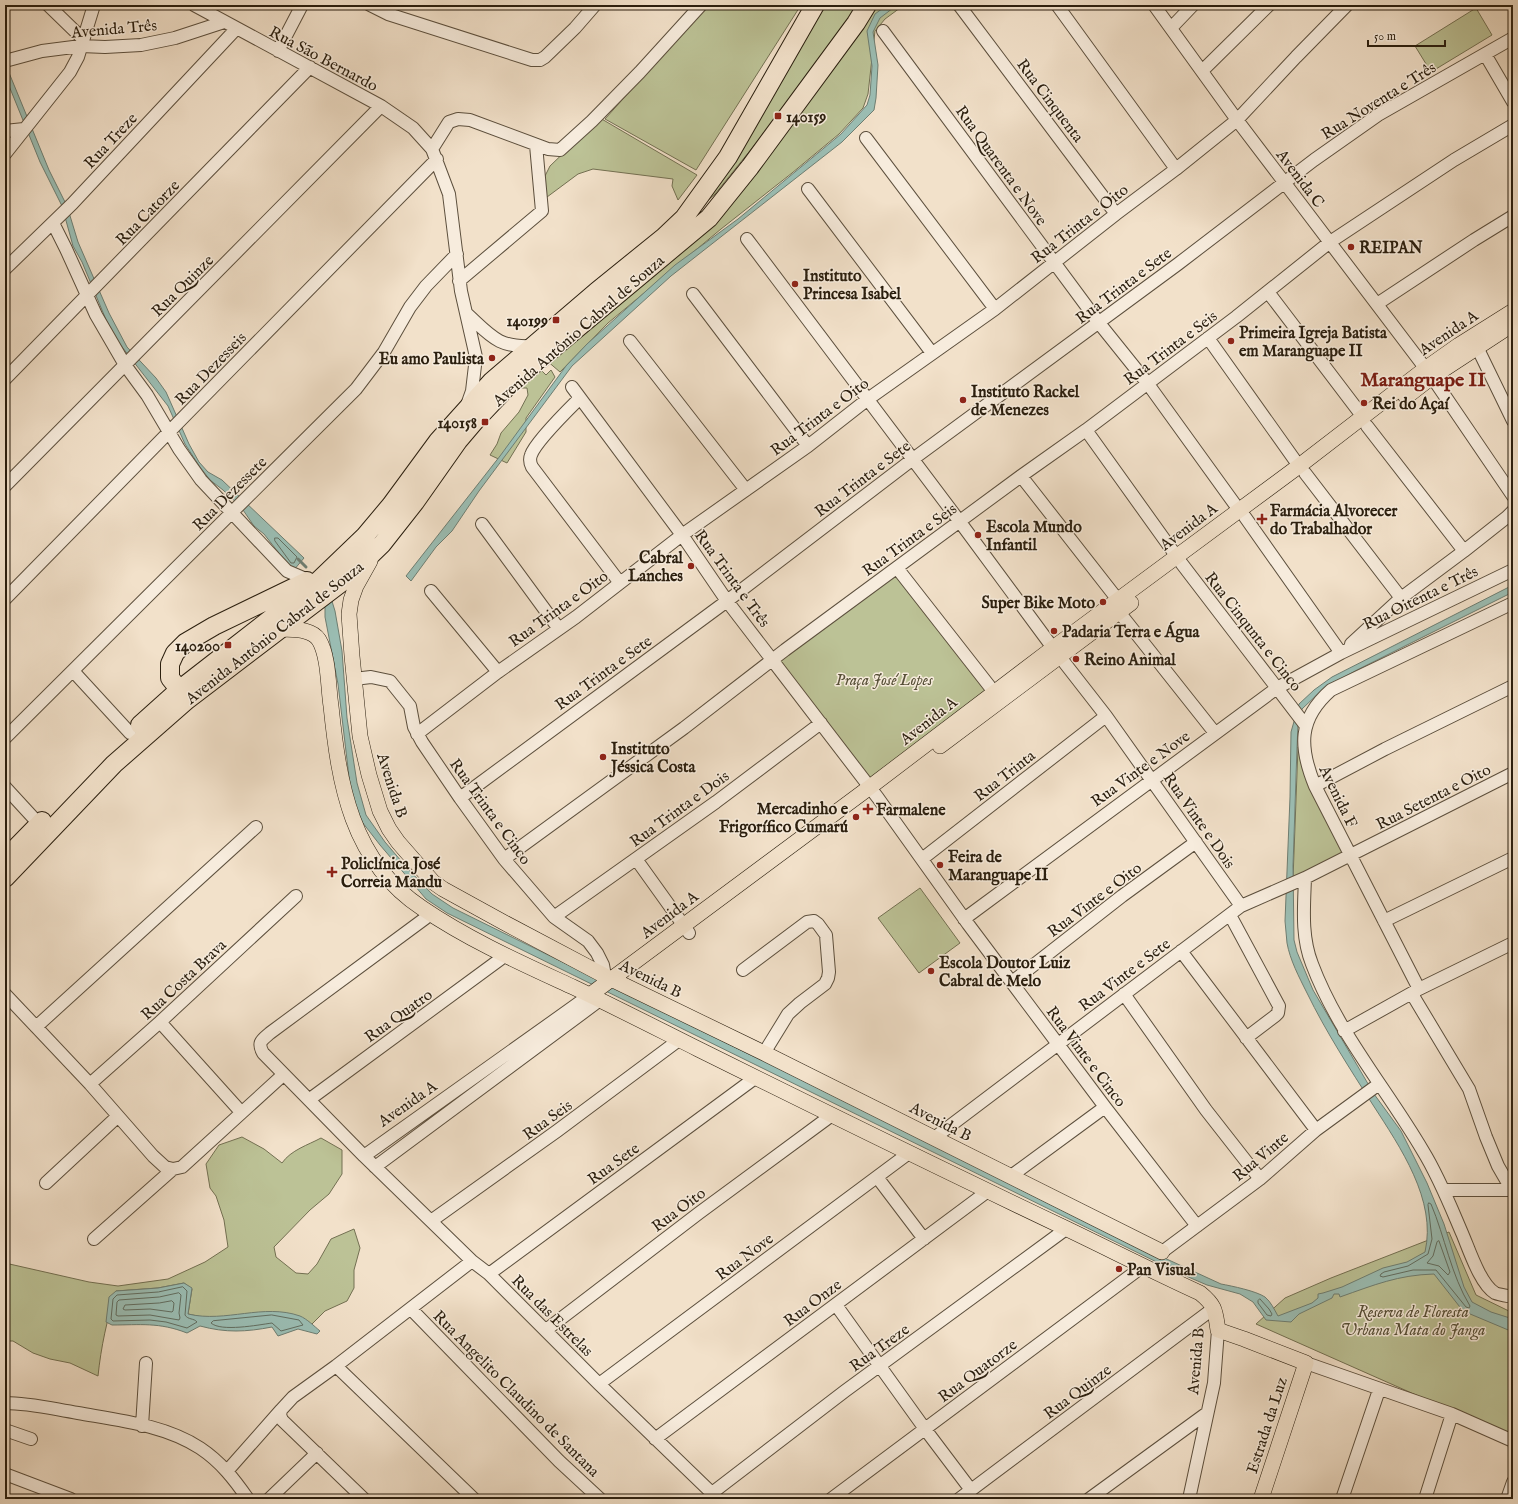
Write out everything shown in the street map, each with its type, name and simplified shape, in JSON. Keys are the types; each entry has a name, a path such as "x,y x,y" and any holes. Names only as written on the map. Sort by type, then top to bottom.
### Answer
{"highway":[{"name":"Avenida Antônio Cabral de Souza","path":"5,878 114,764 183,695 365,536 391,505 438,441 492,381 664,237 684,218 728,157 815,5"},
{"name":"Avenida Antônio Cabral de Souza","path":"5,859 130,733 280,629 340,584 382,544 415,502 458,441 508,386 709,218 750,168 856,23 867,5"},
{"path":"183,695 170,678 170,664 175,653 185,643 214,626 311,582"}],"main road":[{"name":"Avenida A","path":"596,997 614,980 686,929 873,791 1056,652 1302,470 1428,373 1473,342 1513,311"},
{"name":"Avenida A","path":"1473,342 1513,324"},
{"name":"Avenida B","path":"382,544 362,572 351,600 349,614 360,736 369,775 380,810 389,829 398,842 433,882 443,889 614,980 764,1053 1162,1252"},
{"name":"Avenida B","path":"280,629 311,632 318,638 323,648 326,662 335,747 346,803 355,825 376,864 396,886 416,904 450,927 506,955 596,997 679,1040 909,1154 1200,1294 1210,1301 1214,1308 1218,1330"},
{"name":"Avenida A","path":"873,791 994,692 1056,652"},
{"path":"1143,1267 1162,1252"},
{"path":"1218,1330 1306,1363"},
{"name":"Estrada da Luz","path":"1261,1499 1306,1363"}],"street":[{"path":"48,5 82,43"},
{"path":"5,154 70,72 78,57 94,5"},
{"name":"Rua São Bernardo","path":"194,5 381,106 413,128 434,154"},
{"path":"278,51 302,5"},
{"path":"370,5 396,17 532,60 540,60 551,52 595,5"},
{"name":"Rua Dezesseis","path":"5,599 185,416 434,154 449,122 458,118 470,120 536,145 554,150 560,150 640,72 701,5"},
{"name":"Rua Cinquenta","path":"959,5 1116,214"},
{"path":"1057,5 1176,170"},
{"name":"Avenida C","path":"1154,5 1237,120 1428,373 1513,496"},
{"path":"1171,28 1193,5"},
{"path":"1202,71 1269,5"},
{"name":"Rua Trinta e Oito","path":"417,734 498,672 560,629 682,536 808,446 868,399 995,309 1116,214 1176,170 1237,120 1296,56 1346,5"},
{"name":"Avenida Três","path":"10,59 82,43 105,47 141,45 175,38 224,22"},
{"name":"Rua Treze","path":"5,269 72,204 236,28"},
{"name":"Rua Quarenta e Nove","path":"883,30 1099,323 1148,384 1341,653"},
{"name":"Rua Noventa e Três","path":"1285,183 1314,160 1378,115 1513,38"},
{"path":"1485,54 1513,102"},
{"name":"Rua Catorze","path":"5,379 310,67"},
{"name":"Rua Quinze","path":"5,486 381,106"},
{"name":"Rua Trinta e Seis","path":"504,859 684,728 773,659 1148,384 1268,292 1330,242 1454,160 1513,125"},
{"path":"5,132 24,129"},
{"path":"866,138 995,309"},
{"path":"460,281 542,211 536,145"},
{"path":"434,154 449,194 461,291 476,357 472,391 466,410"},
{"name":"Rua Trinta e Sete","path":"460,798 727,601 913,459 1099,323 1285,183"},
{"path":"808,189 932,353"},
{"path":"1377,304 1513,216"},
{"path":"53,223 89,294 96,315 147,395 172,429 179,449 201,480 233,511 287,571 311,582"},
{"name":"Rua Vinte e Dois","path":"747,239 1056,652 1106,716 1241,906"},
{"name":"Rua Dezessete","path":"5,738 356,389 384,352 410,307 426,286 457,254"},
{"path":"1268,292 1464,551"},
{"path":"693,294 808,446"},
{"path":"467,314 498,341 518,347 533,346"},
{"path":"1208,338 1302,470 1401,598"},
{"path":"630,341 746,490"},
{"path":"1473,342 1513,421"},
{"name":"Rua Trinta e Três","path":"572,387 682,536 727,601 873,791"},
{"path":"580,398 533,451 530,457 532,468 620,583"},
{"name":"Rua Cinqunta e Cinco","path":"1086,430 1180,560 1304,723"},
{"path":"1021,476 1215,733"},
{"path":"1341,653 1401,598 1464,551 1513,511"},
{"path":"482,524 560,629"},
{"path":"897,568 994,692"},
{"name":"Rua Oitenta e Três","path":"1341,653 1513,570"},
{"path":"431,591 498,672"},
{"name":"Avenida F","path":"1512,1190 1486,1137 1469,1089 1416,991 1384,921 1315,786 1305,759 1304,723 1320,700 1331,690 1513,603"},
{"name":"Rua Vinte e Nove","path":"964,919 1277,688 1341,653"},
{"path":"74,671 130,733"},
{"name":"Rua Trinta e Cinco","path":"354,679 371,677 390,680 410,706 417,734 460,798 504,859 554,917 588,941 614,980"},
{"path":"1315,786 1385,749 1513,686"},
{"name":"Rua Trinta","path":"922,859 1106,716"},
{"name":"Rua Trinta e Dois","path":"554,917 716,802 821,723"},
{"name":"Rua Setenta e Oito","path":"1304,878 1513,773"},
{"path":"5,788 39,824"},
{"name":"Rua Vinte e Cinco","path":"873,791 964,919 1105,1107 1197,1226"},
{"path":"36,1027 256,827"},
{"name":"Rua Vinte e Oito","path":"1012,982 1122,896 1196,842"},
{"path":"1384,921 1513,858"},
{"path":"636,859 686,929"},
{"path":"1304,878 1304,922 1307,948 1312,964 1344,1032 1378,1085 1424,1151 1444,1190 1482,1279 1496,1293 1513,1297"},
{"name":"Rua Vinte e Sete","path":"934,1138 1241,906 1304,878"},
{"name":"Rua Costa Brava","path":"90,1084 160,1022 296,896"},
{"name":"Rua das Estrelas","path":"431,914 263,1039 260,1047 283,1075 310,1100 375,1167 472,1261 489,1274 599,1384 715,1496"},
{"path":"1230,915 1279,1006 1278,1013 1275,1016 1246,1038"},
{"path":"743,970 810,920 818,924 826,935 829,972 828,978 824,984 788,1014 764,1053"},
{"path":"1344,1032 1416,991 1513,943"},
{"path":"1181,951 1316,1130"},
{"name":"Rua Quatro","path":"310,1100 506,955"},
{"path":"5,994 90,1084 117,1117 165,1167 173,1169 182,1167 283,1075"},
{"path":"1124,994 1206,1110 1260,1179"},
{"name":"Avenida A","path":"364,1156 596,997"},
{"name":"Avenida A","path":"375,1167 596,997"},
{"path":"160,1022 241,1112"},
{"name":"Rua Seis","path":"431,1220 557,1131 679,1040"},
{"name":"Rua Sete","path":"489,1274 755,1078"},
{"name":"Rua Vinte","path":"1162,1252 1260,1179 1316,1130 1378,1085"},
{"path":"1011,1176 1105,1107"},
{"name":"Rua Oito","path":"546,1330 699,1213 832,1115"},
{"path":"46,1183 117,1117"},
{"name":"Rua Nove","path":"599,1384 909,1154"},
{"path":"94,1239 173,1169"},
{"path":"877,1177 924,1239"},
{"path":"1444,1190 1512,1190"},
{"name":"Rua Onze","path":"655,1439 988,1191"},
{"name":"Rua Treze","path":"715,1496 880,1366 1066,1229"},
{"path":"228,1470 282,1415 293,1397 336,1366 472,1261"},
{"name":"Rua Quatorze","path":"831,1499 1143,1267"},
{"path":"836,1305 925,1429 971,1490"},
{"name":"Rua Quinze","path":"959,1499 1214,1308"},
{"name":"Rua Angelito Claudino de Santana","path":"411,1309 559,1461 600,1499"},
{"name":"Avenida B","path":"1189,1499 1214,1383 1218,1330"},
{"path":"142,1426 146,1363"},
{"path":"1306,1363 1379,1390 1452,1414 1513,1441"},
{"path":"336,1366 474,1499"},
{"path":"1342,1499 1379,1390"},
{"path":"5,1403 41,1406 153,1428 184,1439 201,1449 228,1470 248,1499"},
{"path":"1089,1499 1207,1413"},
{"path":"1425,1499 1452,1414"},
{"path":"282,1415 317,1453 364,1499"},
{"path":"5,1430 31,1438"},
{"path":"269,1499 317,1453"},
{"path":"5,1474 71,1499"},
{"path":"1507,1499 1513,1482"}],"green space":[{"path":"707,5 801,5 696,170 605,119"},
{"path":"816,5 865,5 854,22 715,194 693,214"},
{"path":"876,5 904,5 885,19 875,31 868,94 863,108 839,134 608,323 560,372 546,360 710,221"},
{"path":"1476,8 1492,35 1431,72 1415,46"},
{"path":"600,118 697,175 678,200 672,186 673,179 593,169 578,174 543,200 543,180 550,166"},
{"path":"541,370 546,375 551,370 555,377 526,418 526,432 507,463 490,455 497,444 501,433 519,412 528,395 527,388 518,388"},
{"name":"Praça José Lopes","path":"898,568 993,695 870,787 773,662"},
{"path":"1298,747 1347,855 1293,879"},
{"path":"920,888 960,943 919,973 878,918"},
{"path":"242,1137 264,1149 282,1163 295,1151 321,1138 342,1150 342,1174 329,1194 310,1210 274,1247 276,1257 296,1273 308,1274 317,1264 331,1239 354,1229 360,1248 354,1270 354,1288 347,1301 325,1311 310,1326 202,1317 188,1314 192,1289 184,1283 158,1288 116,1291 105,1333 98,1376 70,1363 50,1359 33,1353 13,1341 5,1341 5,1263 89,1282 118,1286 168,1279 205,1262 228,1247 224,1220 216,1196 210,1188 206,1164 219,1145"},
{"name":"Reserva de Floresta Urbana Mata do Janga","path":"1449,1232 1476,1295 1513,1313 1513,1438 1256,1324 1285,1298 1331,1278"}],"water":[{"path":"887,5 897,5 880,18 873,32 878,65 874,110 842,142 671,276 572,366 479,491 452,531 436,547 411,581 406,576 500,456 566,366 587,344 675,265 738,219 841,134 867,105 870,95 872,66 867,31 875,14"},
{"path":"5,63 49,170 67,206 78,242 109,313 127,347 156,378 166,392 189,444 199,462 208,472 222,480 304,558 293,571 264,534 254,526 241,507 210,480 200,467 185,444 168,406 112,334 82,262 73,246 62,206 40,162 5,76"},
{"path":"1513,585 1513,592 1355,671 1323,689 1302,709 1298,723 1293,866 1294,940 1297,952 1313,990 1374,1094 1401,1131 1427,1183 1444,1224 1464,1287 1472,1302 1491,1312 1513,1319 1513,1332 1463,1311 1434,1274 1409,1276 1375,1285 1340,1297 1339,1294 1334,1294 1332,1298 1299,1314 1291,1322 1266,1320 1253,1302 1240,1294 1207,1285 1179,1273 447,913 426,899 359,818 350,785 338,684 323,603 331,598 335,611 342,651 347,718 357,783 366,815 385,842 432,894 453,908 1134,1244 1221,1284 1244,1289 1261,1295 1269,1301 1278,1316 1312,1303 1318,1298 1318,1294 1342,1287 1383,1268 1407,1262 1425,1252 1427,1232 1426,1213 1414,1175 1394,1138 1347,1064 1314,1008 1298,975 1288,949 1285,921 1291,732 1299,704 1314,690 1332,677"},
{"path":"184,1283 192,1288 188,1314 216,1316 272,1311 303,1317 320,1331 317,1334 298,1329 278,1336 272,1327 236,1331 219,1330 200,1326 187,1333 167,1327 112,1325 106,1322 109,1297 116,1291 158,1288"}],"waterway":[{"path":"298,559 306,567"}],"place":[{"name":"140159","path":"778,116"},
{"name":"REIPAN","path":"1351,247"},
{"name":"Instituto Princesa Isabel","path":"795,284"},
{"name":"140199","path":"556,320"},
{"name":"Primeira Igreja Batista em Maranguape II","path":"1231,341"},
{"name":"Eu amo Paulista","path":"492,358"},
{"name":"Instituto Rackel de Menezes","path":"963,400"},
{"name":"Rei do Açaí","path":"1364,403"},
{"name":"140158","path":"485,422"},
{"name":"Farmácia Alvorecer do Trabalhador","path":"1262,519"},
{"name":"Escola Mundo Infantil","path":"978,535"},
{"name":"Cabral Lanches","path":"691,566"},
{"name":"Super Bike Moto","path":"1103,602"},
{"name":"Padaria Terra e Água","path":"1054,631"},
{"name":"140200","path":"228,645"},
{"name":"Reino Animal","path":"1076,659"},
{"name":"Instituto Jéssica Costa","path":"603,757"},
{"name":"Farmalene","path":"868,809"},
{"name":"Mercadinho e Frigorífico Cumarú","path":"856,817"},
{"name":"Feira de Maranguape II","path":"940,865"},
{"name":"Policlínica José Correia Mandu","path":"332,872"},
{"name":"Escola Doutor Luiz Cabral de Melo","path":"931,971"},
{"name":"Pan Visual","path":"1119,1269"}],"district":[{"name":"Maranguape II","path":"1423,379"}]}
